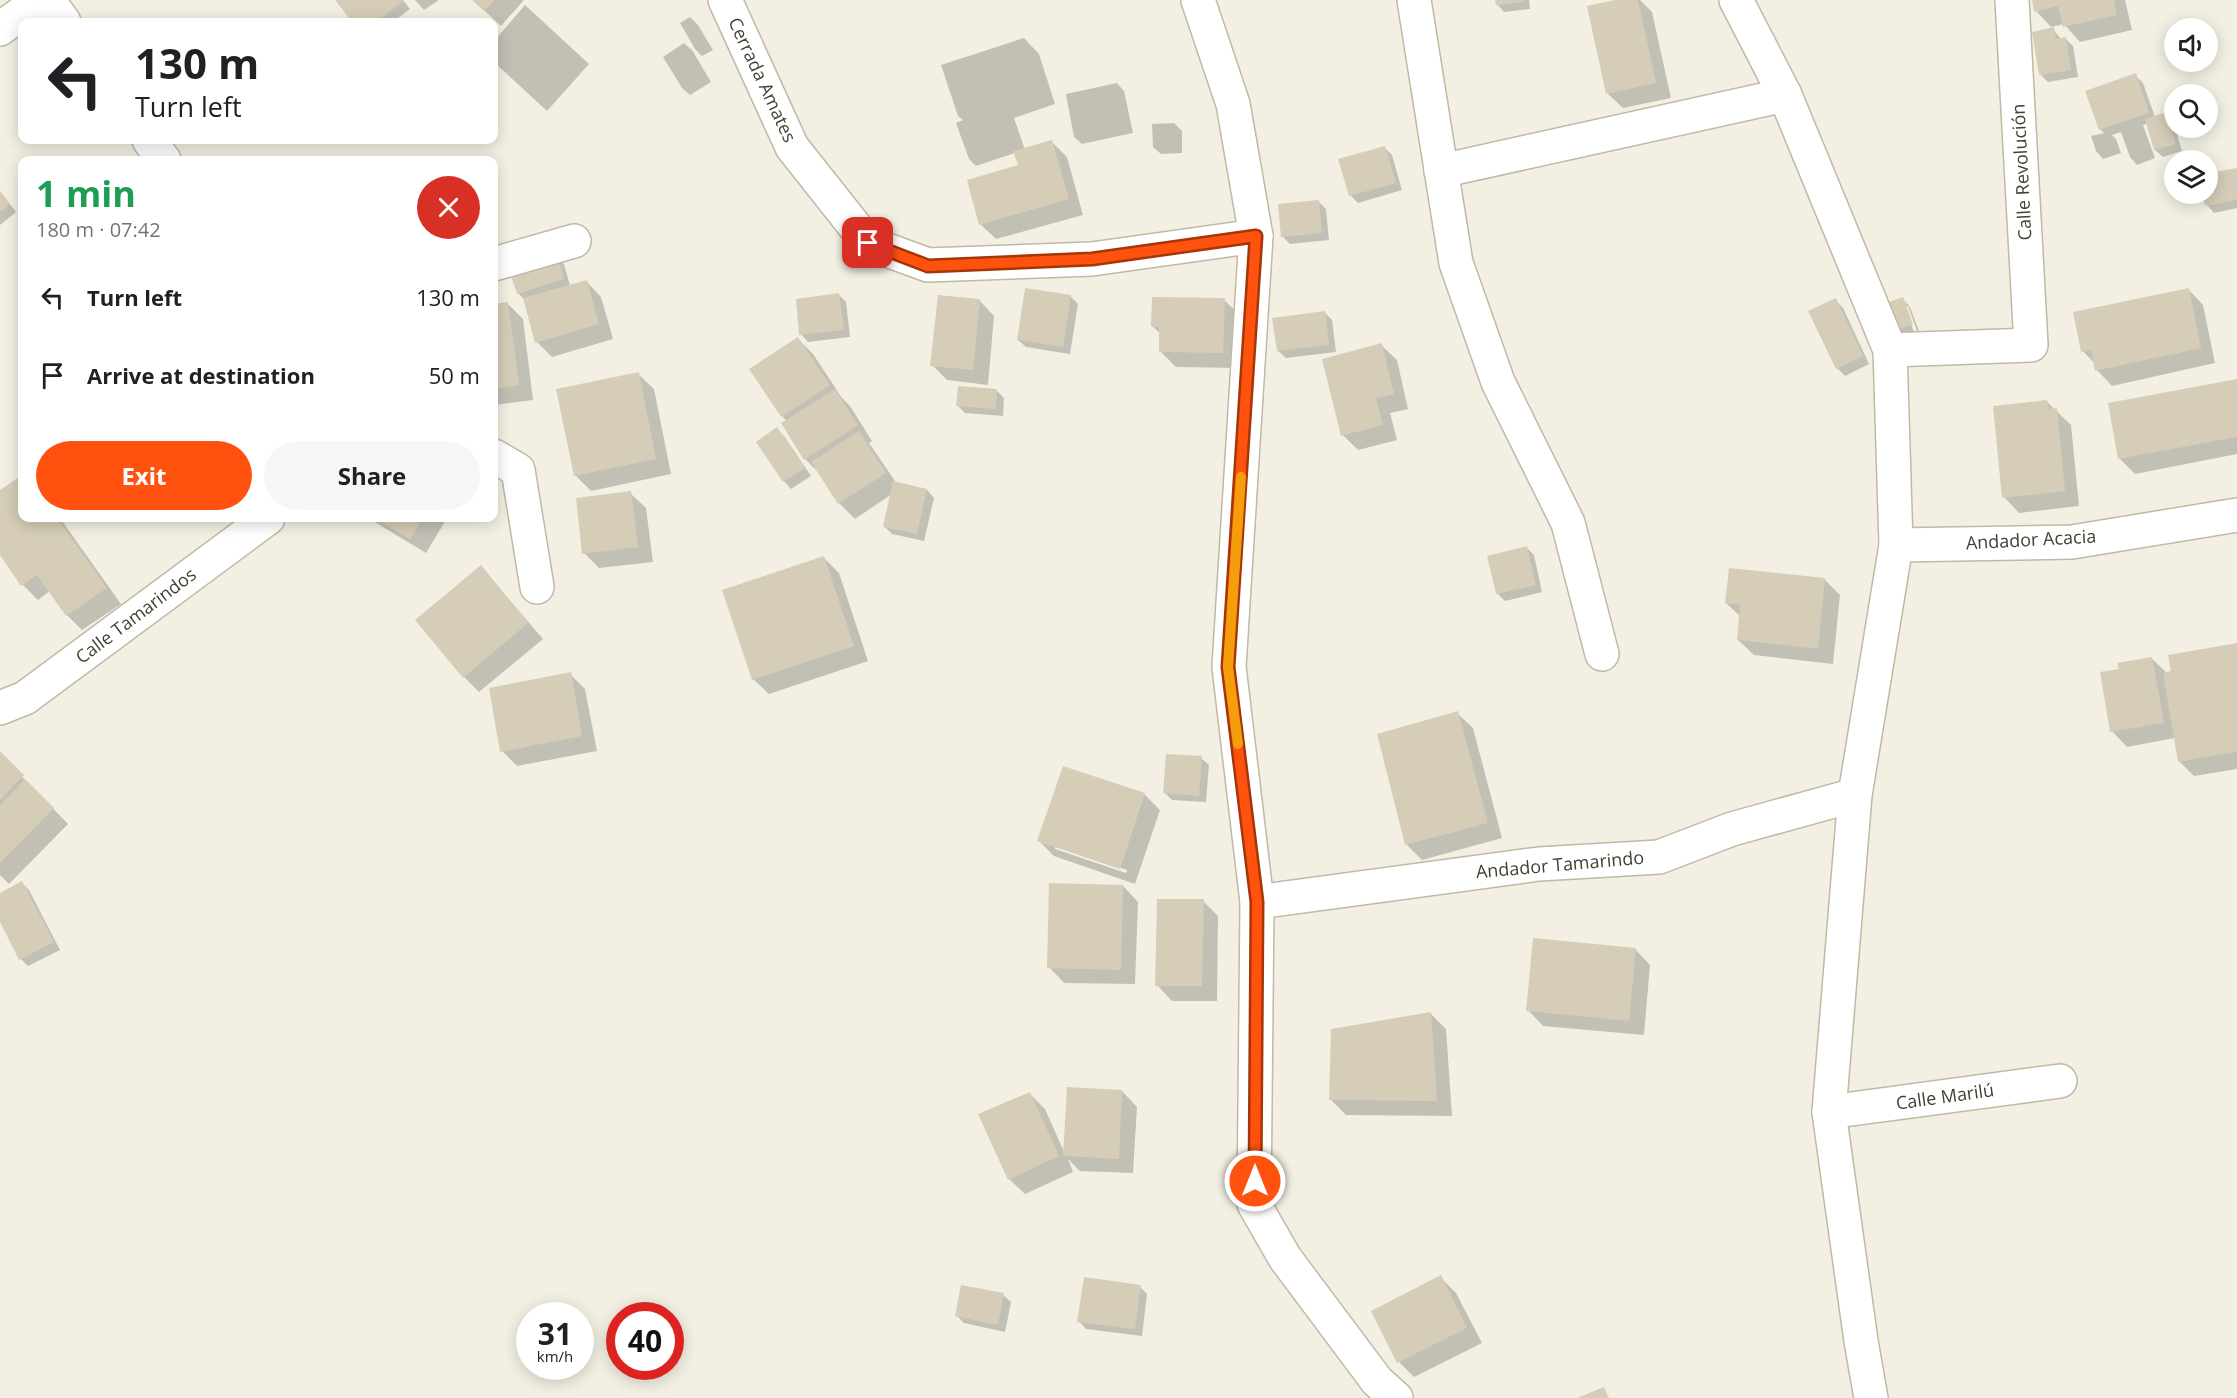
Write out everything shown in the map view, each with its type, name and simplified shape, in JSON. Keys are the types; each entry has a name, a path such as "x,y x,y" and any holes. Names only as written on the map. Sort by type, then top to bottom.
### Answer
{"street":[{"path":"0,29 40,0"},
{"path":"48,0 61,18"},
{"name":"Cerrada Amates","path":"725,0 792,147 868,243 928,266 1092,259 1256,236"},
{"path":"1198,0 1233,104 1256,236 1228,667 1257,902 1254,1204 1285,1258 1381,1392"},
{"path":"1414,0 1456,262 1498,382 1568,523 1602,654"},
{"path":"1736,0 1785,95 1890,350 1896,545 1855,795 1829,1112 1871,1398"},
{"name":"Calle Revolución","path":"1890,350 2031,345 2012,0"},
{"path":"1441,171 1785,95"},
{"path":"498,263 574,241"},
{"path":"498,458 518,470 537,587"},
{"name":"Andador Acacia","path":"1896,545 2072,542 2237,515"},
{"name":"Calle Tamarindos","path":"0,708 25,698 263,522"},
{"name":"Andador Tamarindo","path":"1257,902 1539,864 1659,857 1731,829 1855,795"},
{"name":"Calle Marilú","path":"1829,1112 2060,1081"}],"building":[{"path":"335,0 404,1 381,18 349,18"},
{"path":"472,0 495,0 484,11"},
{"path":"1495,0 1523,0 1524,2 1496,5"},
{"path":"1615,0 1638,0 1656,83 1606,94 1587,6"},
{"path":"2032,0 2114,0 2117,15 2063,27 2058,6 2034,12"},
{"path":"2054,27 2056,39 2066,37 2071,70 2039,75 2032,32"},
{"path":"2136,73 2149,113 2099,130 2085,91"},
{"path":"2164,113 2164,138 2174,138 2176,144 2154,150 2145,119"},
{"path":"1052,140 1069,199 979,225 967,180 1018,165 1013,151"},
{"path":"1385,146 1396,183 1349,196 1338,159"},
{"path":"2237,168 2237,200 2218,204 2218,171"},
{"path":"0,191 10,204 0,212"},
{"path":"1319,200 1322,233 1281,237 1278,204"},
{"path":"557,255 564,279 517,294 509,270"},
{"path":"587,280 599,324 535,343 523,298"},
{"path":"1025,288 1071,295 1063,347 1017,340"},
{"path":"2189,288 2201,348 2095,371 2091,350 2081,352 2073,312"},
{"path":"839,293 844,330 799,335 796,299"},
{"path":"938,295 980,299 973,370 930,366"},
{"path":"1152,297 1225,298 1223,353 1159,352 1159,327 1151,326"},
{"path":"1903,297 1913,324 1896,330 1886,303"},
{"path":"1836,298 1863,356 1836,369 1808,311"},
{"path":"508,302 519,385 498,388 498,303"},
{"path":"1325,311 1329,345 1277,351 1272,318"},
{"path":"798,337 830,385 781,417 749,369"},
{"path":"1382,343 1394,394 1376,398 1383,425 1341,436 1322,359"},
{"path":"639,372 656,459 574,476 556,389"},
{"path":"2237,379 2237,437 2118,459 2108,403"},
{"path":"958,386 997,389 996,409 956,406"},
{"path":"835,389 858,425 804,460 781,423"},
{"path":"2047,400 2049,409 2057,408 2065,491 2002,498 1993,406"},
{"path":"777,427 805,468 783,482 756,442"},
{"path":"859,431 886,473 838,504 811,462"},
{"path":"18,478 18,522 60,522 107,588 66,616 37,575 21,586 0,555 0,490"},
{"path":"893,481 927,489 917,534 883,527"},
{"path":"631,491 638,547 582,554 576,498"},
{"path":"382,522 421,522 410,539"},
{"path":"1527,546 1536,585 1496,594 1487,556"},
{"path":"824,556 854,646 752,680 722,590"},
{"path":"481,565 528,623 463,678 415,620"},
{"path":"1729,568 1825,578 1818,649 1737,640 1740,605 1725,603"},
{"path":"2237,643 2237,752 2178,762 2163,673 2171,671 2168,655"},
{"path":"2152,657 2164,723 2110,732 2100,672 2119,669 2117,663"},
{"path":"571,672 582,736 500,752 489,688"},
{"path":"1458,711 1488,823 1405,845 1377,734"},
{"path":"0,751 24,775 0,800"},
{"path":"1166,754 1202,756 1199,796 1163,793"},
{"path":"1063,766 1145,793 1120,869 1037,841"},
{"path":"25,779 54,808 0,863 0,805"},
{"path":"22,881 54,942 19,960 0,922 0,893"},
{"path":"1049,883 1123,885 1121,970 1047,968"},
{"path":"1157,899 1204,899 1202,986 1155,986"},
{"path":"1533,938 1636,948 1629,1021 1526,1011"},
{"path":"1431,1012 1437,1101 1329,1100 1331,1029"},
{"path":"1067,1087 1122,1090 1119,1159 1063,1156"},
{"path":"1030,1092 1059,1156 1008,1180 978,1114"},
{"path":"1441,1275 1467,1328 1397,1363 1371,1311"},
{"path":"1084,1277 1141,1285 1135,1329 1077,1322"},
{"path":"961,1285 1004,1293 998,1325 955,1316"},
{"path":"1604,1387 1609,1398 1577,1398"}],"slow traffic":[{"path":"1238,744 1228,667 1241,477"}],"route":[{"path":"868,243 928,266 1092,259 1256,236 1228,667 1257,902 1255,1181"}]}
